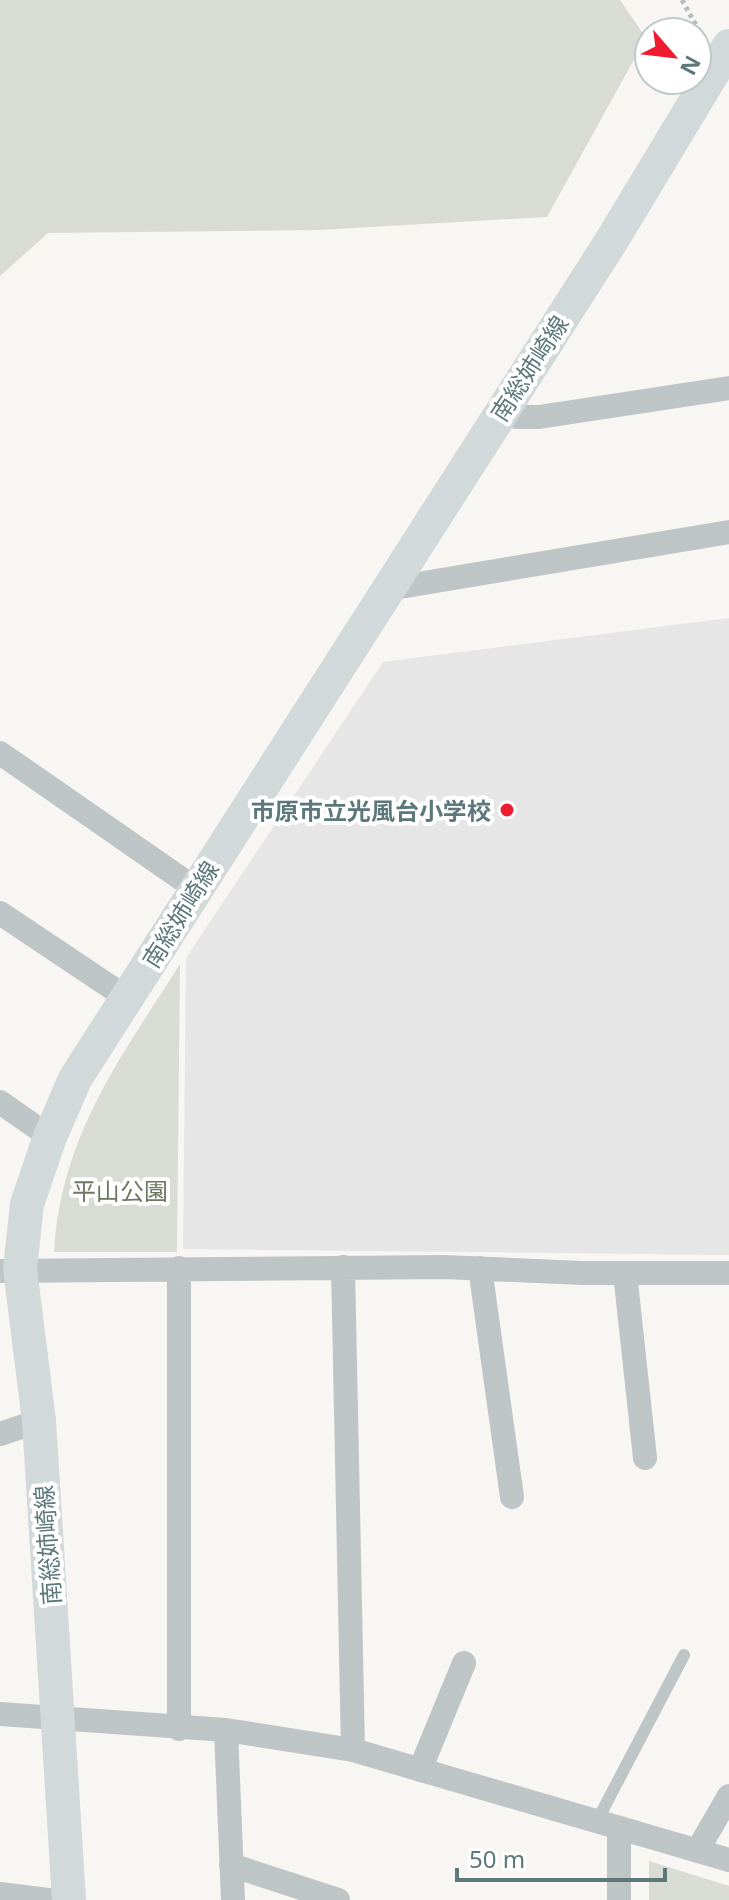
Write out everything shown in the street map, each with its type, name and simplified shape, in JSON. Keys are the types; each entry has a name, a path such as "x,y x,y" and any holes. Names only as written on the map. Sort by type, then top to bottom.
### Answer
{"main road":[{"name":"南総姉崎線","path":"69,1900 39,1421 7,1265 50,1137 75,1079 726,62"}],"street":[{"path":"502,408 516,417 539,417 729,388"},
{"path":"388,589 729,532"},
{"path":"0,753 196,889"},
{"path":"0,913 127,998"},
{"path":"0,1102 50,1137"},
{"path":"7,1265 729,1273"},
{"path":"343,1267 353,1750"},
{"path":"179,1268 179,1729"},
{"path":"480,1268 512,1497"},
{"path":"625,1273 645,1458"},
{"path":"0,1434 39,1421"},
{"path":"420,1770 464,1663"},
{"path":"0,1714 58,1721 226,1730 353,1750 729,1860"},
{"path":"226,1730 233,1900"},
{"path":"697,1851 729,1796"},
{"path":"608,1825 619,1900"},
{"path":"231,1865 338,1900"},
{"path":"0,1894 48,1900"}],"lane":[{"path":"608,1825 684,1655"}],"shaded area":[{"name":"市原市立光風台小学校","path":"729,618 729,1255 183,1249 186,958 383,662"}],"green space":[{"path":"0,0 620,0 633,19 633,62 547,217 319,230 48,233 0,276"},
{"name":"平山公園","path":"180,964 177,1252 54,1252 68,1171 81,1135 116,1066"},
{"path":"649,1861 729,1886 729,1900 649,1900"}],"place":[{"name":"市原市立光風台小学校","path":"507,810"}]}
